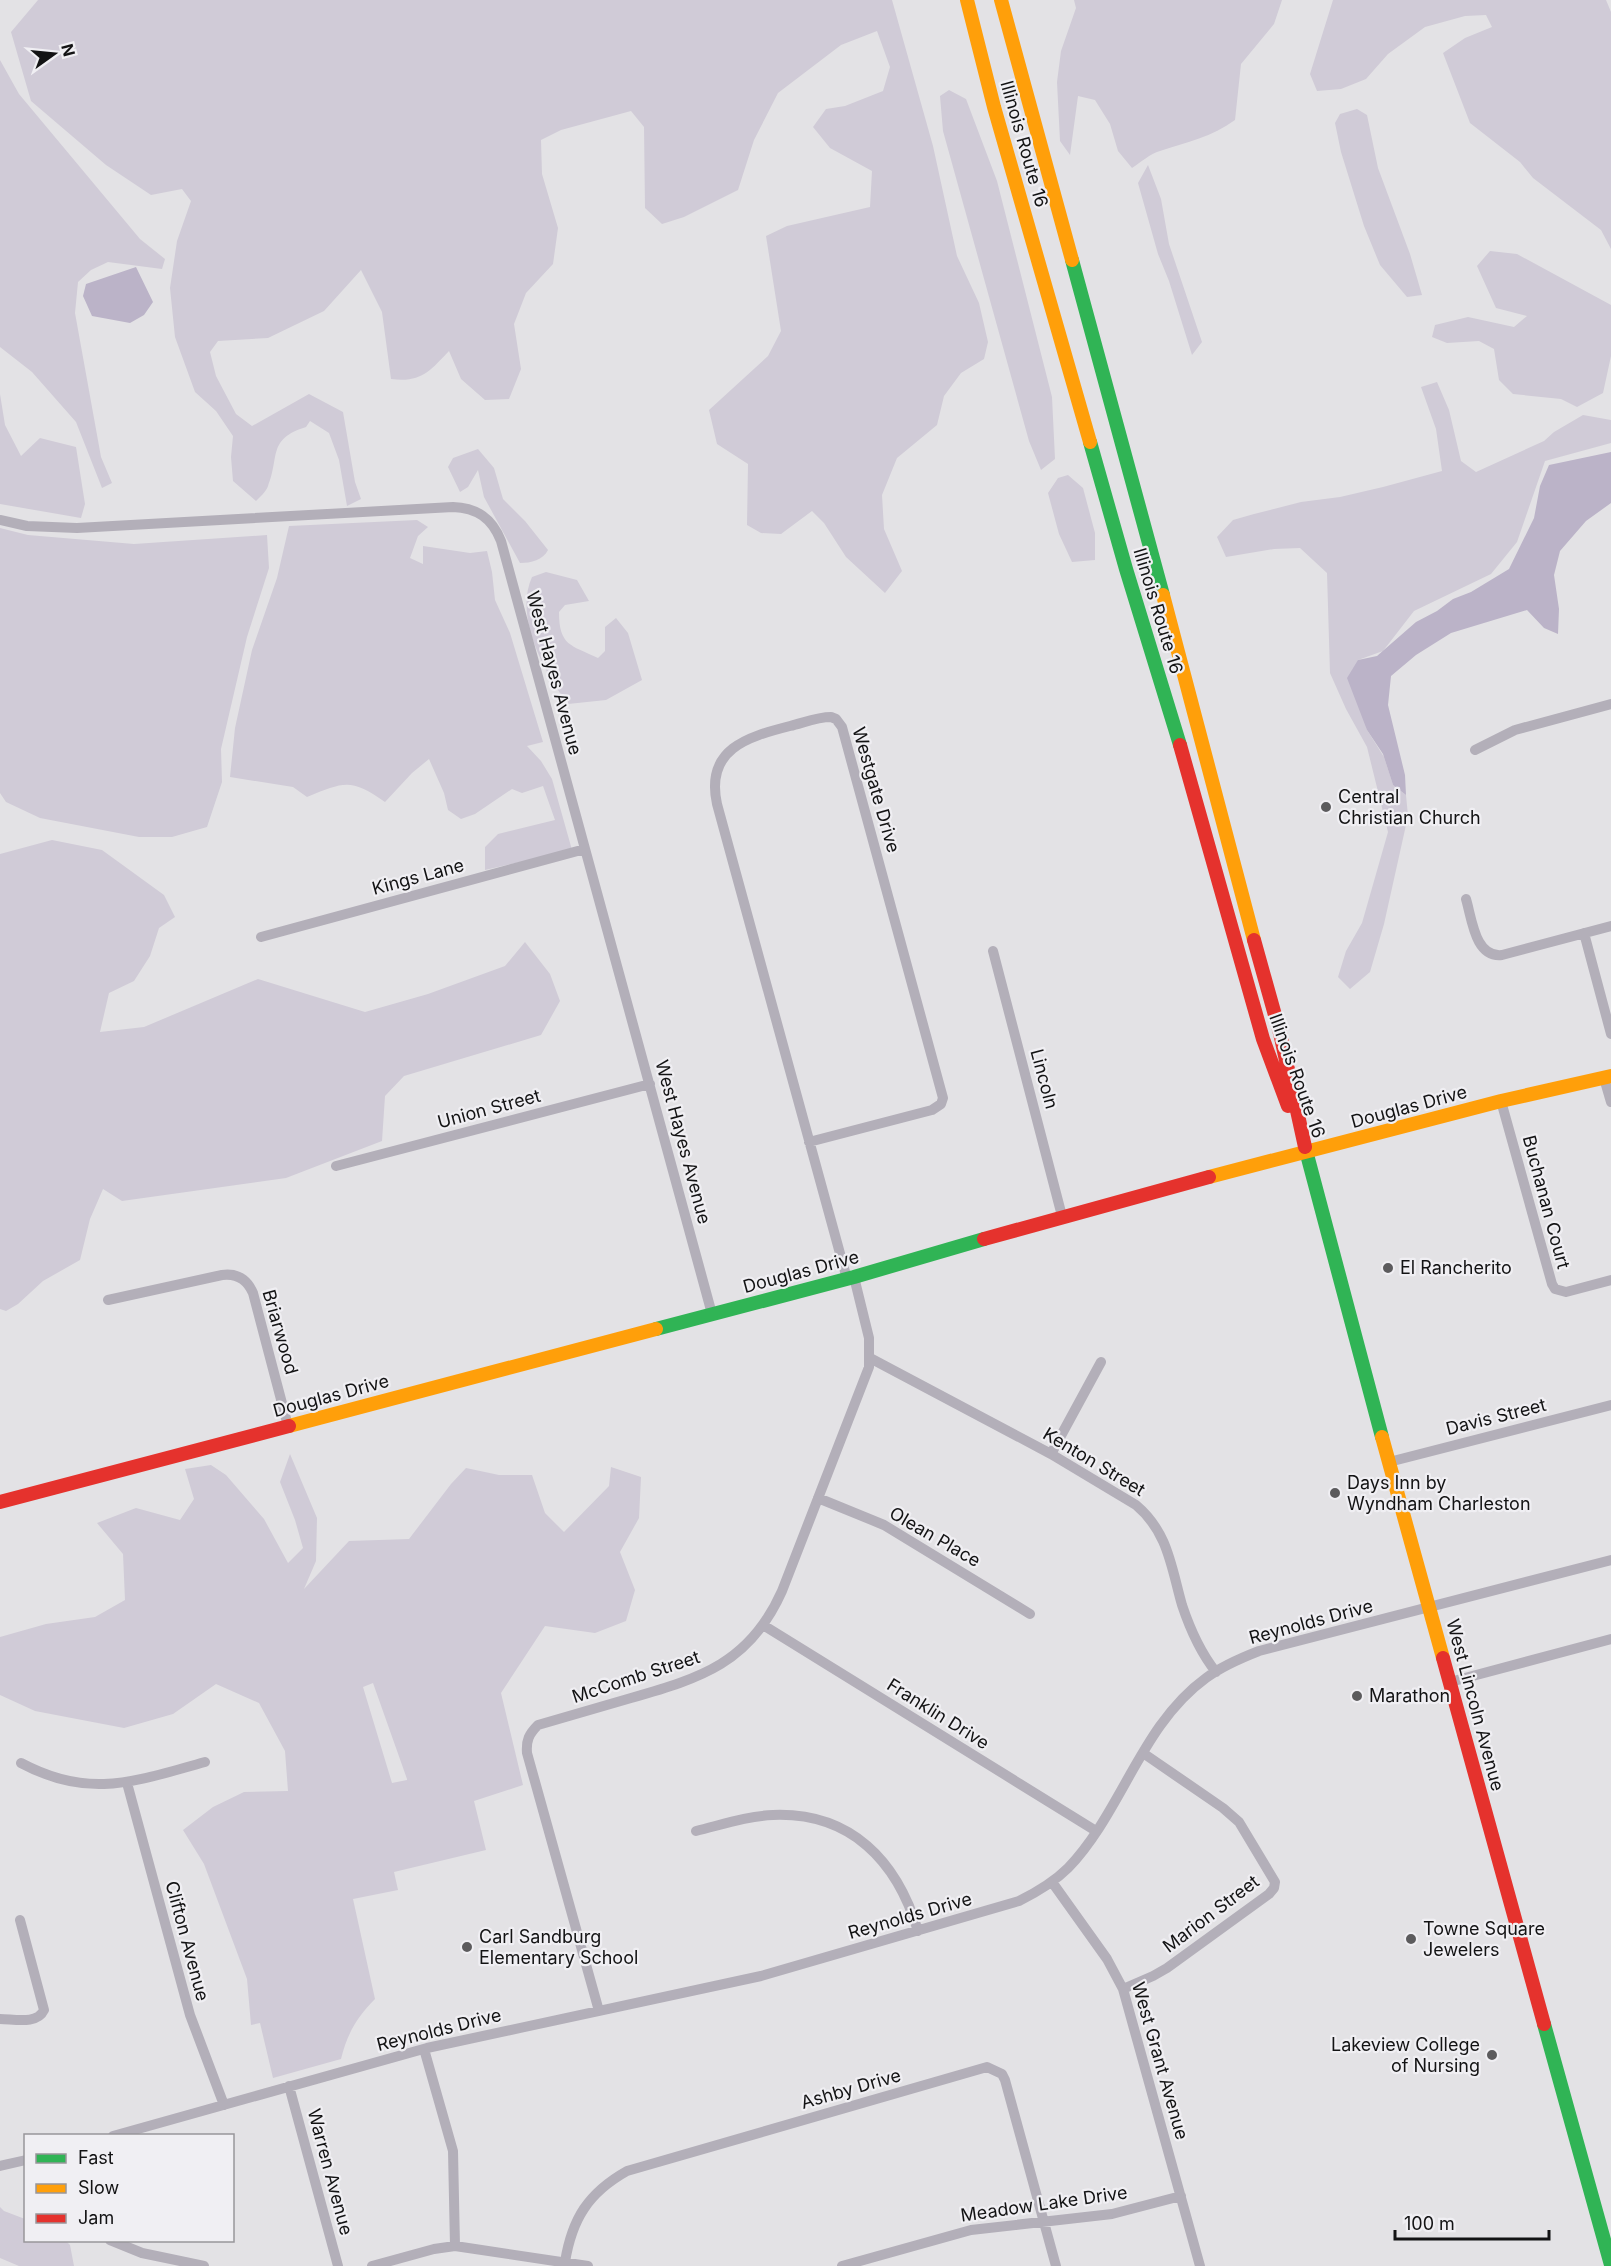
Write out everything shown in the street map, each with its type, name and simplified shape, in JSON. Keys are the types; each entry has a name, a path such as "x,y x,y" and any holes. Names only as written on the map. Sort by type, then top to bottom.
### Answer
{"main road":[{"name":"Illinois Route 16","path":"967,0 994,107 1263,1039 1307,1154"},
{"name":"Illinois Route 16","path":"1001,0 1152,552 1232,863 1280,1033 1307,1154"},
{"name":"Douglas Drive","path":"0,1502 850,1278 1062,1216 1307,1154 1502,1101 1608,1077"},
{"name":"West Lincoln Avenue","path":"1307,1154 1389,1462 1611,2265"}],"street":[{"name":"West Hayes Avenue","path":"0,520 27,526 65,529 465,507 483,515 492,523 501,541 712,1314"},
{"path":"1474,750 1515,730 1611,704"},
{"name":"Westgate Drive","path":"809,1142 932,1110 940,1104 943,1098 842,727 836,719 831,717 745,739 727,755 720,765 715,788 720,816 809,1142 850,1278"},
{"name":"Kings Lane","path":"261,937 585,849"},
{"path":"1466,899 1479,942 1487,953 1494,956 1611,926"},
{"path":"1584,933 1611,1034"},
{"name":"Lincoln","path":"993,951 1062,1216"},
{"path":"1608,1077 1611,1102"},
{"name":"Union Street","path":"336,1166 650,1084"},
{"name":"Buchanan Court","path":"1502,1101 1555,1289 1566,1292 1611,1280"},
{"name":"Briarwood","path":"108,1300 222,1275 230,1274 245,1280 253,1293 288,1426"},
{"name":"McComb Street","path":"599,2011 526,1743 530,1733 538,1725 698,1677 731,1658 763,1625 778,1600 865,1380 870,1358 870,1338 850,1278"},
{"name":"Kenton Street","path":"870,1358 1051,1454 1136,1505 1155,1524 1167,1549 1189,1625 1207,1661 1216,1672"},
{"path":"1051,1454 1101,1362"},
{"name":"Davis Street","path":"1389,1462 1611,1405"},
{"name":"Olean Place","path":"818,1498 868,1518 904,1536 1030,1614"},
{"name":"Reynolds Drive","path":"119,2134 424,2049 761,1976 1019,1901 1052,1882 1080,1854 1168,1716 1193,1689 1216,1672 1259,1651 1611,1560"},
{"name":"Franklin Drive","path":"763,1625 1096,1831"},
{"path":"1450,1682 1611,1639"},
{"name":"Marion Street","path":"1123,1989 1167,1968 1269,1894 1275,1882 1239,1822 1223,1808 1143,1753"},
{"path":"21,1763 37,1772 65,1782 99,1785 127,1783 205,1761"},
{"name":"Clifton Avenue","path":"127,1783 190,2015 224,2105"},
{"path":"696,1831 753,1817 772,1815 793,1815 832,1825 863,1842 889,1868 907,1898 918,1931"},
{"name":"West Grant Avenue","path":"1052,1882 1107,1959 1123,1989 1200,2266"},
{"path":"0,2019 36,2019 44,2010 20,1920"},
{"path":"424,2049 453,2151 455,2246"},
{"name":"Ashby Drive","path":"565,2262 571,2232 588,2202 611,2180 627,2171 987,2067 1002,2074 1005,2080 1056,2266"},
{"name":"Warren Avenue","path":"289,2086 338,2266"},
{"path":"0,2166 24,2160"},
{"name":"Meadow Lake Drive","path":"842,2266 971,2230 1112,2214 1181,2196"},
{"path":"113,2242 142,2253 204,2266"},
{"path":"372,2266 434,2249 455,2246 588,2266"}],"shaded area":[{"path":"38,0 892,0 933,146 957,256 979,303 988,342 984,359 961,373 944,396 937,425 897,458 882,495 884,529 902,571 885,593 846,557 824,523 812,511 781,534 761,533 747,525 748,464 717,444 709,410 768,356 781,331 766,236 787,226 870,207 872,171 830,148 813,127 826,109 845,106 883,91 890,67 877,31 841,45 778,93 754,140 738,190 684,217 662,224 645,208 644,127 631,111 561,130 541,140 542,174 558,228 553,264 526,293 514,324 521,369 509,399 485,400 461,379 449,351 430,370 418,377 391,379 382,312 361,270 324,311 268,338 218,341 210,352 216,376 236,414 252,426 309,394 343,412 355,482 361,499 347,506 339,460 329,433 310,421 306,427 285,437 280,443 268,486 256,501 233,481 231,457 233,436 216,411 195,392 175,337 170,288 177,241 191,201 182,189 151,195 106,165 31,101 11,32"},
{"path":"1074,0 1282,0 1274,24 1241,64 1235,120 1208,135 1156,152 1132,168 1118,151 1110,124 1095,100 1078,96 1070,155 1060,141 1057,82 1061,51 1076,8"},
{"path":"1333,0 1606,0 1611,12 1611,249 1601,230 1533,178 1520,162 1470,123 1443,53 1465,38 1492,27 1486,15 1465,16 1425,27 1388,54 1366,79 1341,89 1317,91 1310,74"},
{"path":"0,60 19,94 140,239 165,259 162,269 108,262 91,270 78,282 75,313 101,457 112,483 102,488 76,422 32,372 0,347"},
{"path":"949,90 966,99 997,181 1052,397 1055,459 1041,470 1029,441 943,131 940,96"},
{"path":"1357,109 1367,115 1378,168 1410,254 1422,295 1407,297 1380,265 1364,226 1341,152 1335,123 1340,114"},
{"path":"1148,165 1161,199 1169,244 1202,342 1192,355 1169,281 1158,254 1138,183"},
{"path":"1490,251 1517,254 1611,305 1611,356 1603,393 1577,407 1561,399 1513,394 1499,380 1494,349 1479,341 1447,343 1432,337 1435,325 1468,317 1514,327 1527,316 1496,308 1477,266"},
{"path":"136,267 153,302 144,315 130,323 92,316 83,296 86,284"},
{"path":"1437,382 1449,410 1461,461 1476,472 1544,441 1554,432 1583,415 1611,420 1611,443 1545,461 1517,542 1491,574 1414,611 1383,651 1358,660 1367,730 1384,757 1393,785 1406,795 1408,816 1384,924 1370,972 1350,989 1338,977 1346,951 1362,923 1388,832 1367,747 1330,673 1327,573 1300,548 1274,549 1226,557 1217,537 1233,520 1301,502 1340,497 1383,487 1442,471 1436,429 1421,387"},
{"path":"0,394 5,425 21,456 40,438 76,447 85,504 81,518 0,504"},
{"path":"478,449 494,468 503,499 525,521 548,550 540,559 520,563 484,497 478,470 468,487 460,492 448,467 453,458"},
{"path":"1611,452 1611,503 1586,521 1560,551 1554,575 1559,609 1558,634 1544,628 1527,610 1451,633 1416,655 1391,676 1388,705 1405,775 1406,795 1393,785 1383,754 1367,730 1347,678 1358,660 1377,656 1416,622 1509,569 1534,518 1540,486 1549,465"},
{"path":"1068,475 1083,488 1095,533 1095,560 1072,562 1059,534 1048,493 1058,478"},
{"path":"417,520 428,527 418,536 410,558 423,564 423,546 470,553 487,551 495,600 510,633 543,742 527,746 541,761 552,779 572,850 485,870 485,847 498,834 555,820 543,786 522,793 512,789 475,814 461,819 448,810 444,793 429,759 412,773 385,802 355,786 330,788 307,797 293,787 230,777 235,728 252,650 277,578 289,526"},
{"path":"0,528 28,535 134,544 267,535 269,568 247,637 221,749 222,782 207,827 172,837 139,837 40,818 6,802 0,793"},
{"path":"546,572 577,580 589,601 565,605 559,612 561,632 568,643 598,658 605,651 605,627 616,618 628,633 642,680 606,700 568,704 541,660 529,626 527,593 532,577"},
{"path":"52,840 102,850 164,895 175,917 159,928 150,956 134,981 109,993 100,1032 144,1027 258,979 365,1012 428,994 505,966 525,942 550,974 560,1001 541,1035 404,1076 385,1096 382,1141 286,1178 122,1201 103,1189 90,1219 80,1260 43,1281 18,1304 6,1311 0,1309 0,854"},
{"path":"290,1454 317,1518 316,1561 304,1589 349,1541 409,1539 466,1468 499,1475 532,1475 545,1513 564,1532 609,1486 611,1467 641,1477 639,1518 620,1552 635,1590 626,1621 595,1633 545,1626 501,1693 523,1785 474,1801 486,1850 394,1872 398,1890 353,1899 375,1999 354,2026 341,2059 273,2078 260,2023 251,2025 247,1979 204,1864 183,1830 213,1807 244,1792 288,1791 285,1751 259,1703 216,1684 173,1714 124,1728 35,1711 0,1695 0,1637 46,1624 95,1617 125,1600 123,1554 97,1523 136,1508 180,1520 194,1499 185,1469 211,1465 226,1475 264,1519 288,1563 303,1548 280,1482","holes":["373,1683 407,1780 392,1783 363,1687"]},
{"path":"0,2207 4,2211 24,2219 24,2242 67,2242 70,2245 74,2266 19,2266 0,2258"}],"traffic: fast":[{"path":"1072,260 1163,595"},
{"path":"1090,442 1180,745"},
{"path":"1305,1147 1382,1437"},
{"path":"656,1329 854,1277 984,1239"},
{"path":"1544,2024 1611,2265"}],"traffic: slow":[{"path":"967,0 994,107 1090,442"},
{"path":"1001,0 1072,260"},
{"path":"1163,595 1254,940"},
{"path":"1209,1177 1501,1101 1611,1076"},
{"path":"289,1426 656,1329"},
{"path":"1382,1437 1443,1658"}],"traffic: jam":[{"path":"1180,745 1263,1039 1288,1106"},
{"path":"1254,940 1280,1033 1305,1147"},
{"path":"984,1239 1209,1177"},
{"path":"0,1502 289,1426"},
{"path":"1443,1658 1544,2024"}],"place":[{"name":"Central Christian Church","path":"1326,807"},
{"name":"El Rancherito","path":"1388,1268"},
{"name":"Days Inn by Wyndham Charleston","path":"1335,1493"},
{"name":"Marathon","path":"1357,1696"},
{"name":"Towne Square Jewelers","path":"1411,1939"},
{"name":"Carl Sandburg Elementary School","path":"467,1947"},
{"name":"Lakeview College of Nursing","path":"1492,2055"}]}
